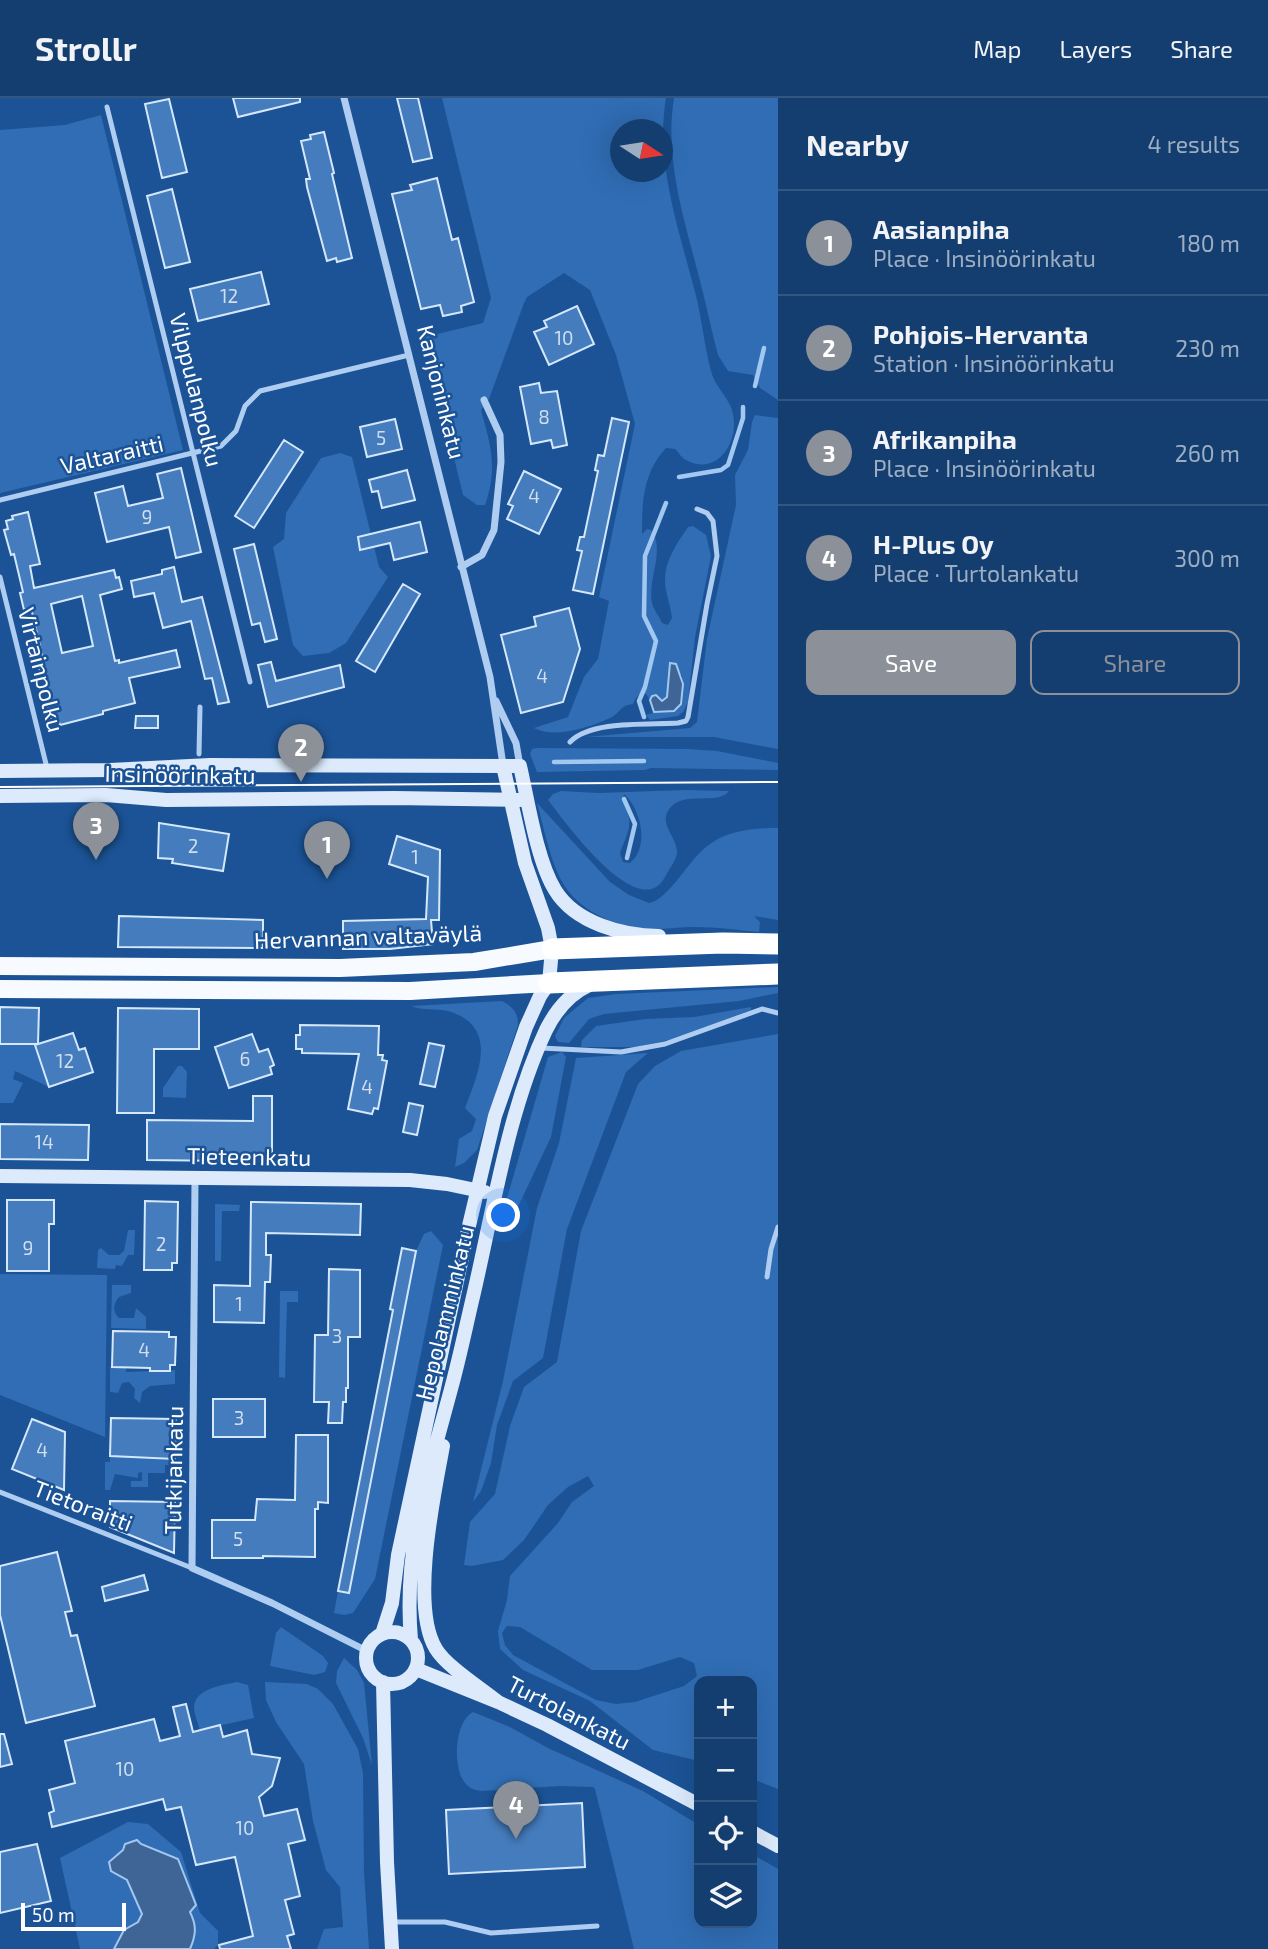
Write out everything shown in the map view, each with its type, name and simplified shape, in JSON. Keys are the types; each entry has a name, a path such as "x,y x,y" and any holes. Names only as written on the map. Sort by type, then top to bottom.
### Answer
{"highway":[{"name":"Hervannan valtaväylä","path":"552,949 723,943 778,944"},
{"path":"549,983 778,974"}],"main road":[{"name":"Insinöörinkatu","path":"0,771 224,765 520,766"},
{"name":"Kanjoninkatu","path":"503,766 525,863 548,928 552,949 549,983"},
{"name":"Kanjoninkatu","path":"520,766 546,872 556,892 566,903 583,916 622,933 692,937 723,943"},
{"name":"Insinöörinkatu","path":"0,796 106,796 166,800 527,800"},
{"name":"Hervannan valtaväylä","path":"0,966 340,968 474,962 552,949"},
{"name":"Hepolamminkatu","path":"411,1640 408,1608 413,1545 425,1478 451,1389 514,1122 538,1048 560,1007 573,994 594,982"},
{"path":"0,989 410,991 549,983"},
{"name":"Hepolamminkatu","path":"382,1634 392,1603 398,1555 495,1116 526,1027 549,983"},
{"name":"Tieteenkatu","path":"0,1176 410,1180 447,1184 496,1195"},
{"path":"451,1389 429,1540 425,1612 427,1628 436,1651 498,1702"},
{"path":"398,1632 411,1640 418,1654 416,1669 412,1675 398,1683 383,1682 371,1673 367,1666 367,1651 376,1638 382,1634 398,1632"},
{"name":"Turtolankatu","path":"416,1669 498,1702 694,1802"},
{"path":"383,1682 392,1949"},
{"path":"757,1835 778,1846"}],"street":[{"name":"Kanjoninkatu","path":"344,98 494,696 503,766"},
{"path":"461,567 482,555 494,530 501,463 500,435 484,400"},
{"name":"Kanjoninkatu","path":"494,696 516,743 520,766"},
{"name":"Tutkijankatu","path":"195,1179 192,1568 272,1603 367,1651"}],"lane":[{"name":"Vilppulanpolku","path":"107,107 250,682"},
{"name":"Valtaraitti","path":"0,500 221,446 236,431 245,406 260,391 408,355"},
{"path":"570,742 578,734 597,729 686,721 693,700 717,556 713,521 707,513 697,509"},
{"name":"Virtainpolku","path":"0,577 47,771"},
{"path":"199,754 200,706"},
{"path":"538,1048 621,1052 665,1044 762,1009 778,1013"},
{"path":"767,1278 771,1249 778,1227"},
{"name":"Tietoraitti","path":"0,1492 192,1568"},
{"path":"390,1922 445,1922 491,1933 597,1926"}],"shaded area":[{"path":"442,98 666,98 663,119 610,119 610,182 668,182 711,371 734,416 730,443 720,457 713,462 696,464 684,459 675,449 666,448 653,467 645,488 642,534 647,529 651,530 657,546 651,594 662,623 668,625 672,618 665,581 667,565 688,527 693,526 706,535 711,556 695,637 688,702 678,716 650,720 646,715 681,704 682,675 669,667 669,691 665,700 651,697 650,700 646,694 642,694 633,704 625,706 614,716 583,728 552,732 534,728 568,717 584,677 598,659 609,601 599,597 635,424 616,355 590,290 564,273 527,297 489,399 481,410 488,435 492,468 485,505 477,505 463,495 425,337 483,323 491,298"},
{"path":"674,98 778,98 778,400 760,388 753,375 728,371 718,355 677,188 672,119"},
{"path":"101,115 183,450 0,493 0,130 65,125"},
{"path":"755,415 778,418 778,749 714,737 586,737 690,728 697,722 707,639 736,505 735,475 748,450"},
{"path":"340,453 352,457 379,567 388,577 346,643 329,653 303,656 293,645 273,547 284,539 286,513 321,458"},
{"path":"670,663 676,664 683,684 681,704 674,711 654,712 650,700 652,696 656,695 662,701 667,697"},
{"path":"532,749 717,751 778,763 778,770 651,768 537,772 530,754"},
{"path":"561,791 729,791 717,797 684,800 670,808 666,820 677,853 665,877 653,888 638,888 621,880 603,865 548,800","holes":["624,794 630,801 641,828 640,848 630,863 623,862 620,853 629,822"]},
{"path":"537,803 610,882 629,895 649,903 664,894 702,850 718,839 742,831 778,828 778,920 754,916 760,922 759,932 703,927 635,928 610,921 576,900 561,880 550,852"},
{"path":"778,987 778,993 739,1001 604,1014 589,1019 569,1043 558,1042 555,1036 564,1018 588,998 616,994"},
{"path":"502,1001 514,1010 518,1025 477,1150 464,1163 455,1167 459,1139 472,1131 476,1119 465,1108 479,1066 480,1039 464,1018 448,1011 411,1006"},
{"path":"751,1007 751,1010 673,1039 636,1047 581,1047 582,1040 596,1026 645,1019 694,1017"},
{"path":"778,1034 778,1789 757,1781 757,1676 697,1676 694,1663 680,1657 638,1670 592,1670 520,1627 507,1626 502,1633 505,1645 513,1655 596,1700 616,1704 635,1702 684,1686 694,1678 694,1760 653,1750 590,1701 523,1670 500,1649 498,1631 507,1600 510,1576 558,1523 572,1502 594,1486 588,1476 568,1487 548,1505 524,1540 503,1560 464,1565 470,1522 495,1494 510,1426 524,1387 557,1362 581,1231 638,1084 655,1066 681,1051"},
{"path":"0,1044 35,1045 49,1087 15,1071 13,1079 23,1083 13,1103 0,1103"},
{"path":"562,1052 566,1057 551,1137 507,1230 498,1229 548,1057"},
{"path":"648,1053 626,1072 567,1229 543,1358 513,1381 497,1425 491,1463 481,1491 473,1502 503,1381 537,1208 559,1143 576,1058"},
{"path":"178,1066 182,1066 187,1072 186,1098 163,1097 163,1088"},
{"path":"215,1204 240,1205 239,1211 222,1211 221,1261 215,1261"},
{"path":"128,1230 135,1230 134,1255 128,1255 122,1266 116,1265 115,1269 97,1268 98,1250 101,1248 109,1255 119,1255 124,1251"},
{"path":"431,1231 443,1245 375,1579 353,1613 334,1613 338,1591 349,1592 416,1251 424,1234"},
{"path":"0,1274 107,1275 105,1437 0,1395"},
{"path":"112,1285 131,1285 131,1293 119,1297 115,1302 115,1313 119,1318 134,1318 136,1308 146,1317 146,1329 111,1328"},
{"path":"280,1291 298,1291 298,1302 287,1302 285,1378 279,1377"},
{"path":"110,1367 126,1368 126,1372 175,1370 175,1384 150,1386 142,1392 140,1403 134,1398 135,1389 129,1382 122,1383 118,1393 110,1392"},
{"path":"110,1456 172,1459 172,1465 165,1465 165,1473 148,1473 148,1487 131,1487 131,1481 142,1481 142,1472 138,1473 138,1478 115,1474 110,1490 105,1490 105,1462 110,1462"},
{"path":"281,1627 323,1656 328,1663 325,1672 314,1675 270,1666 276,1633"},
{"path":"344,1658 357,1670 364,1683 372,1765 363,1738 336,1683 337,1671"},
{"path":"237,1682 248,1685 254,1718 200,1730 194,1707 199,1696 211,1688"},
{"path":"265,1682 307,1684 318,1689 333,1704 358,1749 363,1773 364,1872 369,1949 317,1949 324,1929 343,1927 340,1887 326,1870 313,1821 304,1764 276,1722 266,1700"},
{"path":"473,1712 510,1727 548,1748 643,1791 694,1822 694,1928 757,1928 757,1857 778,1869 778,1949 634,1949 595,1789 560,1786 481,1791 469,1787 462,1777 457,1758 459,1735 467,1717"},
{"path":"128,1822 148,1824 181,1852 200,1913 218,1931 218,1945 214,1949 80,1949 60,1858"},
{"path":"137,1840 178,1859 196,1905 190,1912 195,1931 190,1949 114,1949 124,1930 138,1922 142,1914 127,1880 111,1871 109,1862 123,1850 125,1844"}],"building":[{"path":"233,98 300,98 300,102 238,117"},
{"path":"397,98 418,98 432,158 413,162"},
{"path":"169,99 187,172 162,178 145,104"},
{"path":"324,132 352,258 337,262 336,258 327,261 307,187 306,179 310,179 301,141 311,139 310,135"},
{"path":"437,178 452,240 458,238 474,302 461,306 462,312 443,316 440,305 421,309 392,194 412,190 410,185"},
{"path":"172,189 190,262 165,268 147,196"},
{"path":"261,272 269,304 198,321 190,289"},
{"path":"577,306 594,344 549,365 534,332 547,327 544,321"},
{"path":"539,383 541,393 557,391 567,445 553,448 551,440 531,444 520,387"},
{"path":"612,418 629,422 593,594 573,590 582,551 577,550 580,537 584,537 598,471 595,470 598,455 604,456"},
{"path":"395,419 402,449 367,457 360,427"},
{"path":"284,440 303,452 254,528 235,516"},
{"path":"181,468 201,552 176,558 169,527 107,542 95,493 123,486 128,506 163,498 157,474"},
{"path":"407,470 415,500 382,508 378,491 372,492 369,480"},
{"path":"524,471 561,489 539,534 507,519 513,506 508,504"},
{"path":"28,512 40,564 30,566 34,588 114,570 116,578 119,577 122,589 100,595 115,661 119,660 119,663 176,650 180,667 129,678 135,703 60,725 59,722 52,723 44,674 41,675 37,660 43,659 31,608 24,610 20,593 23,592 14,554 11,555 4,530 8,529 6,521 13,519 12,516","holes":["82,596 93,646 62,653 51,604"]},
{"path":"420,522 427,552 394,560 390,543 360,550 358,537"},
{"path":"254,544 277,639 265,642 260,623 252,625 234,549"},
{"path":"174,567 182,602 202,597 229,702 218,704 212,678 205,679 191,621 163,628 154,593 134,597 131,581 162,574 162,570"},
{"path":"403,584 420,594 375,672 356,661"},
{"path":"569,608 580,649 563,702 521,713 501,635 536,626 534,617"},
{"path":"271,662 276,681 340,665 344,687 268,707 258,665"},
{"path":"136,716 158,716 158,728 135,728"},
{"path":"159,823 229,834 223,871 172,863 173,859 158,858"},
{"path":"397,836 440,850 439,920 431,920 433,944 390,949 343,949 343,921 426,919 428,877 389,864"},
{"path":"119,916 263,920 263,948 118,947"},
{"path":"0,1007 39,1008 38,1044 0,1044"},
{"path":"118,1008 199,1009 199,1049 154,1049 154,1113 117,1113"},
{"path":"300,1025 379,1026 378,1055 383,1055 382,1060 387,1061 378,1109 374,1108 372,1114 348,1109 359,1054 302,1053 302,1049 296,1049 296,1035 300,1035"},
{"path":"73,1033 79,1050 85,1048 93,1072 49,1087 35,1045"},
{"path":"252,1034 259,1052 268,1049 274,1065 270,1067 272,1074 229,1088 215,1047"},
{"path":"429,1043 444,1046 435,1087 420,1084"},
{"path":"253,1096 272,1096 272,1156 232,1156 231,1161 147,1160 147,1120 253,1121"},
{"path":"409,1103 423,1106 417,1135 403,1132"},
{"path":"0,1124 89,1125 88,1160 0,1159"},
{"path":"7,1200 54,1200 54,1224 49,1224 49,1271 7,1271"},
{"path":"145,1201 178,1202 177,1263 172,1263 172,1270 144,1270"},
{"path":"251,1202 361,1204 360,1235 266,1233 266,1255 271,1255 270,1282 265,1282 264,1323 214,1322 214,1285 250,1286"},
{"path":"402,1248 416,1251 349,1593 338,1591 393,1310 390,1309"},
{"path":"329,1269 360,1270 360,1337 348,1337 348,1388 346,1402 343,1402 342,1423 328,1423 329,1402 314,1402 315,1335 328,1335"},
{"path":"113,1331 169,1332 169,1337 176,1337 175,1365 170,1365 170,1371 112,1367"},
{"path":"213,1399 265,1399 265,1437 213,1437"},
{"path":"111,1418 176,1419 175,1459 110,1456"},
{"path":"32,1419 65,1432 64,1490 12,1469"},
{"path":"296,1435 328,1435 328,1503 318,1502 318,1509 315,1509 315,1557 212,1558 212,1520 255,1520 257,1499 295,1500"},
{"path":"110,1501 175,1502 174,1553 110,1527"},
{"path":"57,1552 72,1611 65,1612 71,1636 77,1635 95,1706 26,1723 0,1615 0,1566"},
{"path":"144,1575 148,1590 105,1601 102,1587"},
{"path":"186,1704 193,1732 220,1725 223,1737 247,1730 252,1754 280,1758 272,1786 259,1797 264,1816 297,1809 305,1840 288,1844 300,1896 285,1900 294,1934 287,1936 291,1949 220,1949 219,1945 253,1936 235,1857 196,1865 181,1807 166,1810 163,1799 52,1827 49,1813 54,1811 49,1790 75,1783 65,1741 154,1719 160,1741 180,1736 173,1707"},
{"path":"0,1734 4,1734 12,1764 0,1767"},
{"path":"582,1803 585,1867 449,1874 446,1810"},
{"path":"37,1844 51,1901 0,1913 0,1852"}],"waterway":[{"path":"755,386 764,348"},
{"path":"679,477 721,470 728,465 743,418 743,407"},
{"path":"644,717 639,701 656,641 644,616 645,556 666,503"},
{"path":"554,762 644,761"},
{"path":"624,799 635,824 627,858"}],"tram line":[{"path":"0,787 778,782"}],"place":[{"name":"Pohjois-Hervanta","path":"301,782"},
{"name":"Afrikanpiha","path":"96,860"},
{"name":"Aasianpiha","path":"327,879"},
{"name":"H-Plus Oy","path":"516,1839"}]}
